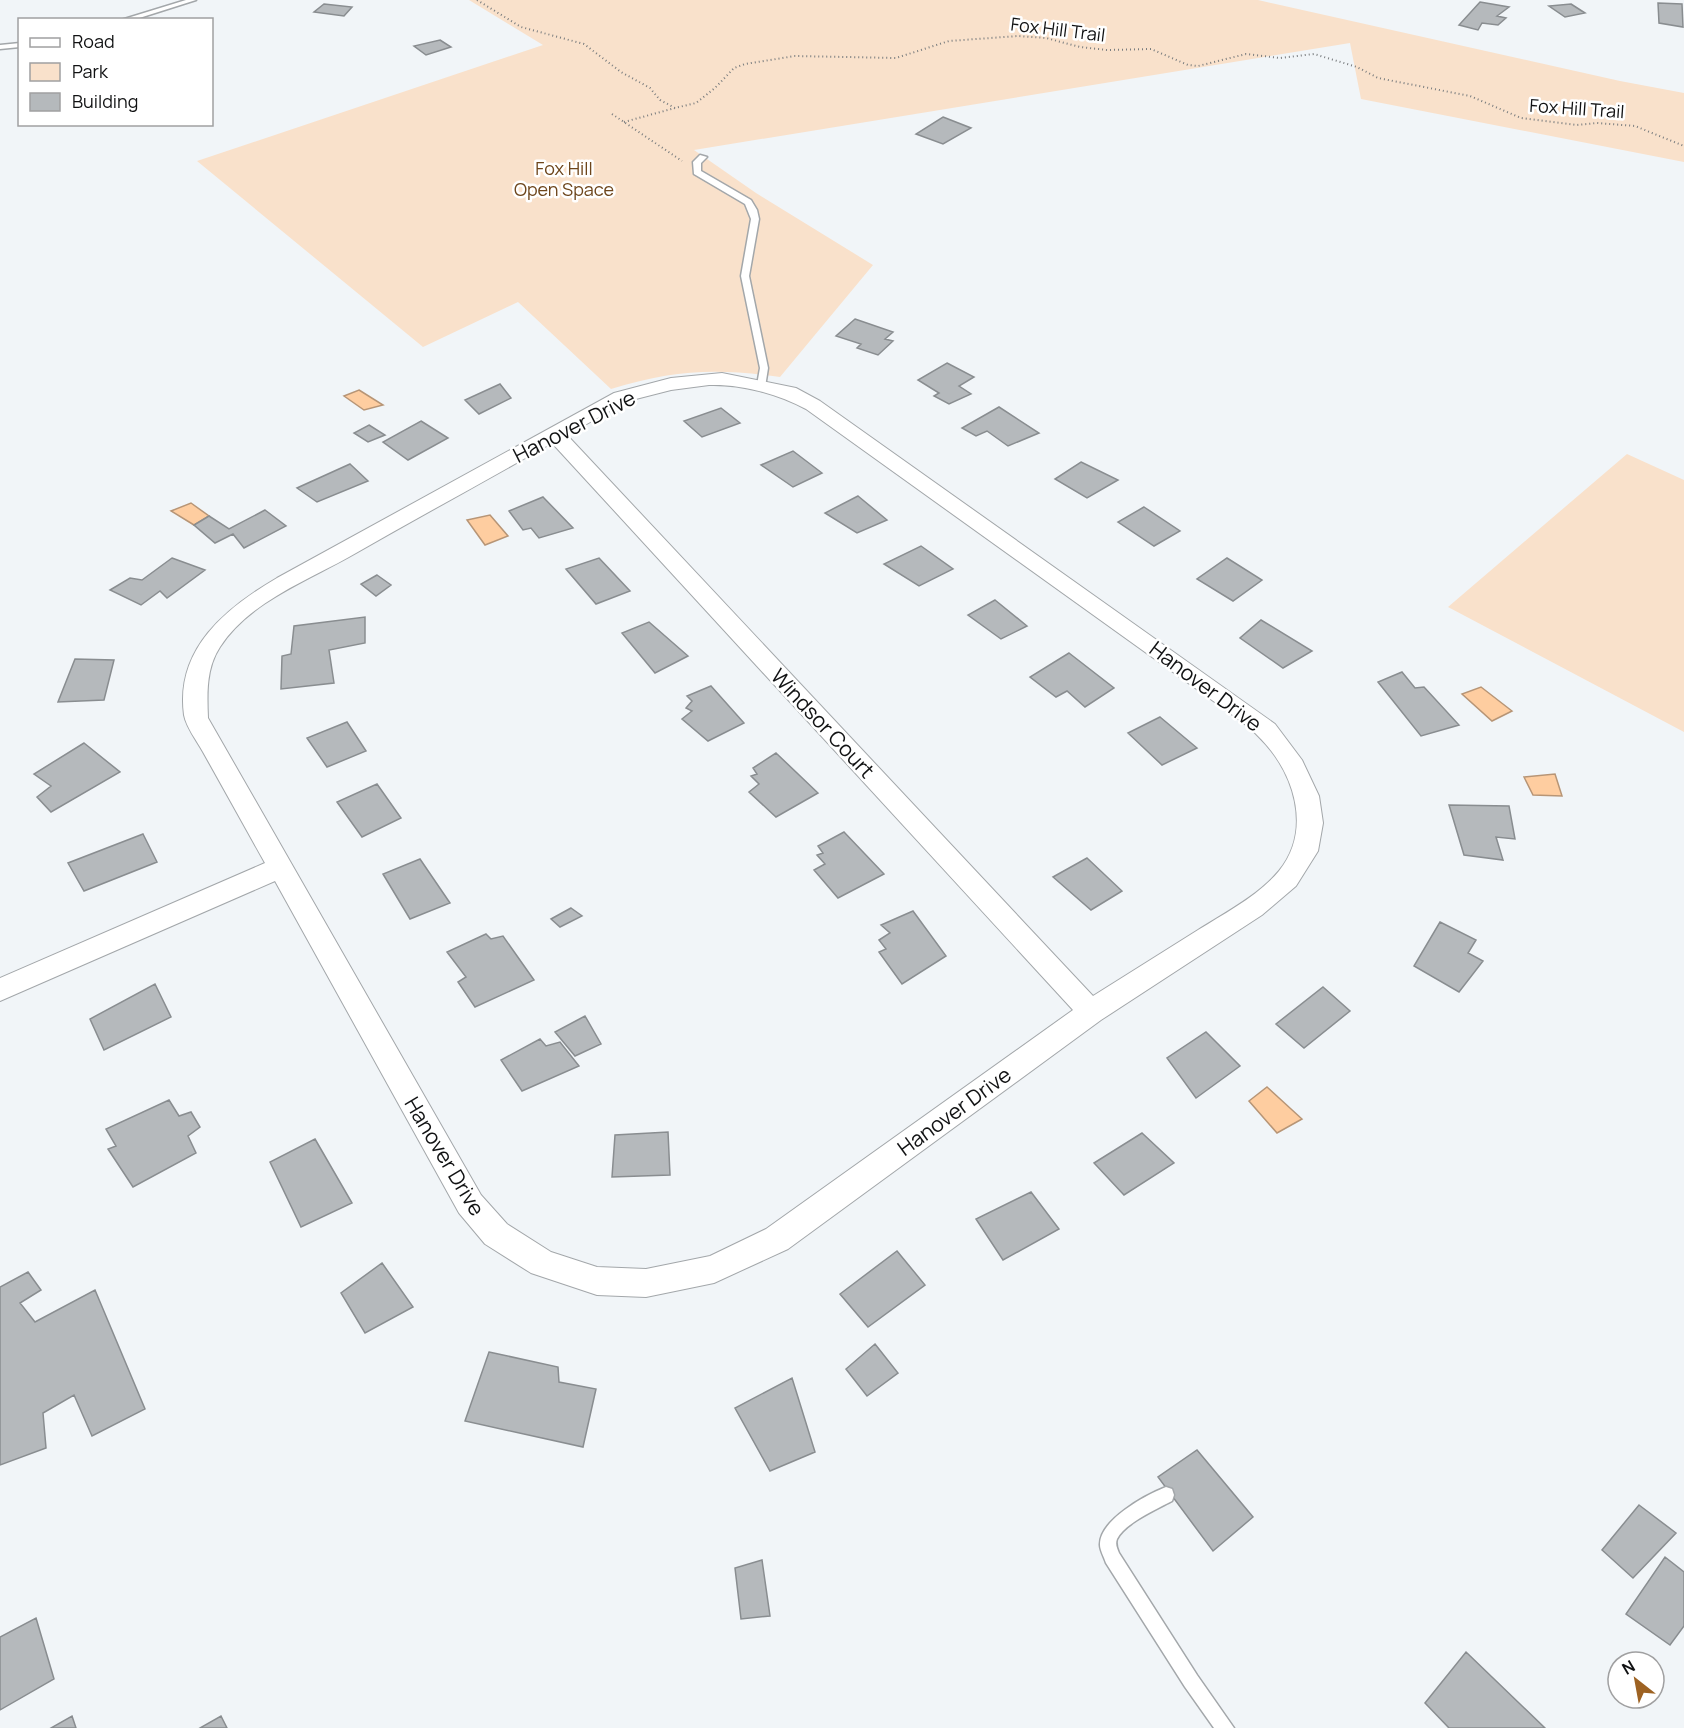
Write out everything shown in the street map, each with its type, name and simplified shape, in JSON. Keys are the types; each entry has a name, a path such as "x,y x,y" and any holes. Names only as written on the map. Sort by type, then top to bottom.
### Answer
{"street":[{"name":"Hanover Drive","path":"722,379 762,385 789,392 813,405 1267,730 1290,760 1307,796 1311,823 1305,851 1287,879 1253,908 1091,1012 777,1239 714,1269 646,1283 597,1281 542,1263 496,1234 470,1204 196,718 194,691 197,670 209,647 231,620 266,596 621,397 657,386 691,380 722,379"},
{"name":"Windsor Court","path":"555,434 1091,1012"},
{"path":"0,990 279,868"}],"lane":[{"path":"131,18 193,0"},
{"path":"0,46 18,45"},
{"path":"703,157 697,162 697,172 748,202 753,210 755,219 745,276 765,368 762,385"},
{"path":"1166,1495 1112,1531 1108,1542 1112,1557 1191,1681 1225,1728"}],"path":[{"path":"477,0 521,27 584,44 621,72 650,88 660,100 675,108"},
{"name":"Fox Hill Trail","path":"624,122 696,103 715,88 734,68 745,64 795,56 896,58 949,40 1018,36 1046,38 1080,47 1107,50 1151,49 1182,63 1198,66 1246,54 1262,54 1280,58 1314,54 1357,67 1378,78 1470,96 1521,118 1558,124 1635,126 1684,146"},
{"path":"612,114 697,172"}],"green space":[{"name":"Fox Hill Open Space","path":"469,0 1258,0 1620,81 1684,93 1684,162 1361,99 1350,43 694,150 756,193 873,265 780,377 735,372 695,372 655,378 611,389 518,302 423,347 197,161 543,45"},
{"path":"1627,454 1684,480 1684,732 1448,607"}],"shaded area":[{"path":"359,390 383,405 364,410 344,396"},
{"path":"191,503 209,516 194,525 171,511"},
{"path":"490,515 508,536 485,545 467,520"},
{"path":"1481,687 1512,711 1492,721 1462,694"},
{"path":"1555,774 1562,796 1533,795 1524,777"},
{"path":"1267,1087 1302,1119 1277,1133 1249,1101"}],"building":[{"path":"1480,2 1509,7 1497,16 1506,18 1498,25 1482,23 1478,30 1459,25"},
{"path":"1658,3 1682,4 1683,27 1659,23"},
{"path":"324,4 352,7 344,16 314,12"},
{"path":"1571,4 1585,13 1565,17 1549,6"},
{"path":"440,40 451,47 426,55 414,46"},
{"path":"943,117 971,128 943,144 916,134"},
{"path":"855,319 893,332 885,339 893,341 878,355 857,348 861,344 836,336"},
{"path":"947,363 974,377 959,386 971,394 949,404 934,396 939,393 918,380"},
{"path":"500,384 511,398 479,414 465,400"},
{"path":"999,407 1039,433 1008,446 987,431 976,436 962,428"},
{"path":"721,408 740,423 702,437 684,421"},
{"path":"421,421 448,438 408,460 383,442"},
{"path":"369,425 385,435 368,442 354,433"},
{"path":"793,451 822,473 793,487 761,465"},
{"path":"1081,462 1118,480 1087,498 1055,479"},
{"path":"350,464 368,481 317,502 297,488"},
{"path":"858,496 887,520 857,533 825,513"},
{"path":"543,497 573,528 539,538 531,528 523,530 509,511"},
{"path":"1144,507 1180,531 1154,546 1118,522"},
{"path":"265,510 286,526 244,548 233,534 215,543 194,525 209,516 229,529"},
{"path":"921,546 953,569 919,586 884,564"},
{"path":"172,558 205,570 167,598 160,591 141,605 110,590 130,578 142,580"},
{"path":"599,558 630,591 596,604 566,569"},
{"path":"1227,558 1262,580 1233,601 1197,579"},
{"path":"377,575 391,585 376,596 361,584"},
{"path":"995,600 1027,626 1001,639 968,615"},
{"path":"365,617 365,643 329,650 334,683 281,689 282,656 291,654 294,626"},
{"path":"1261,620 1312,651 1283,668 1240,638"},
{"path":"649,622 688,656 655,673 622,633"},
{"path":"1069,653 1114,688 1085,707 1067,691 1056,697 1030,677"},
{"path":"75,659 114,660 104,700 58,702"},
{"path":"1402,672 1415,688 1424,687 1459,725 1421,736 1378,682"},
{"path":"711,686 744,723 708,741 682,719 692,711 686,708 692,701 687,696"},
{"path":"1160,717 1197,748 1162,765 1128,733"},
{"path":"347,722 366,751 327,767 307,738"},
{"path":"84,743 120,772 51,812 37,797 51,786 34,774"},
{"path":"776,753 818,793 776,817 749,792 759,784 751,776 757,774 753,768"},
{"path":"377,784 401,818 362,837 337,802"},
{"path":"1449,805 1509,806 1515,839 1496,837 1503,860 1464,855"},
{"path":"844,832 884,874 838,898 814,870 825,864 817,855 823,853 818,846"},
{"path":"143,834 157,862 84,891 68,863"},
{"path":"1087,858 1122,891 1091,910 1053,877"},
{"path":"420,859 450,903 410,919 383,874"},
{"path":"571,908 582,916 560,927 551,919"},
{"path":"913,911 946,956 902,984 879,952 886,949 879,940 890,933 881,925"},
{"path":"1440,922 1476,940 1468,953 1483,961 1459,992 1414,966"},
{"path":"486,934 491,939 503,936 534,980 475,1007 458,982 466,977 447,952"},
{"path":"155,984 171,1017 104,1050 90,1019"},
{"path":"1323,987 1350,1011 1304,1048 1276,1024"},
{"path":"585,1016 601,1044 575,1056 555,1032"},
{"path":"1206,1032 1240,1066 1196,1098 1167,1058"},
{"path":"540,1039 546,1046 560,1042 579,1066 522,1091 501,1060"},
{"path":"169,1100 179,1116 191,1112 200,1127 188,1136 196,1153 133,1187 108,1149 116,1146 106,1129"},
{"path":"668,1132 670,1175 612,1177 615,1135"},
{"path":"1142,1133 1174,1163 1124,1195 1094,1163"},
{"path":"315,1139 352,1203 301,1227 270,1162"},
{"path":"1031,1192 1059,1229 1003,1260 976,1219"},
{"path":"897,1251 925,1285 868,1327 840,1294"},
{"path":"382,1263 413,1307 365,1333 341,1293"},
{"path":"28,1272 41,1290 20,1303 35,1322 95,1290 145,1409 92,1436 74,1395 43,1413 46,1448 0,1465 0,1287"},
{"path":"875,1344 898,1373 867,1396 846,1369"},
{"path":"489,1352 558,1367 559,1382 596,1389 583,1447 465,1421"},
{"path":"792,1378 815,1452 770,1471 735,1408"},
{"path":"1197,1450 1253,1517 1213,1551 1158,1477"},
{"path":"1639,1505 1676,1533 1633,1578 1602,1550"},
{"path":"1665,1557 1684,1572 1684,1626 1670,1645 1626,1614"},
{"path":"762,1560 770,1616 741,1619 735,1568"},
{"path":"36,1618 54,1679 0,1710 0,1637"},
{"path":"1466,1652 1545,1728 1449,1728 1425,1703"},
{"path":"72,1716 76,1728 51,1728"},
{"path":"221,1716 227,1728 200,1728"}]}
